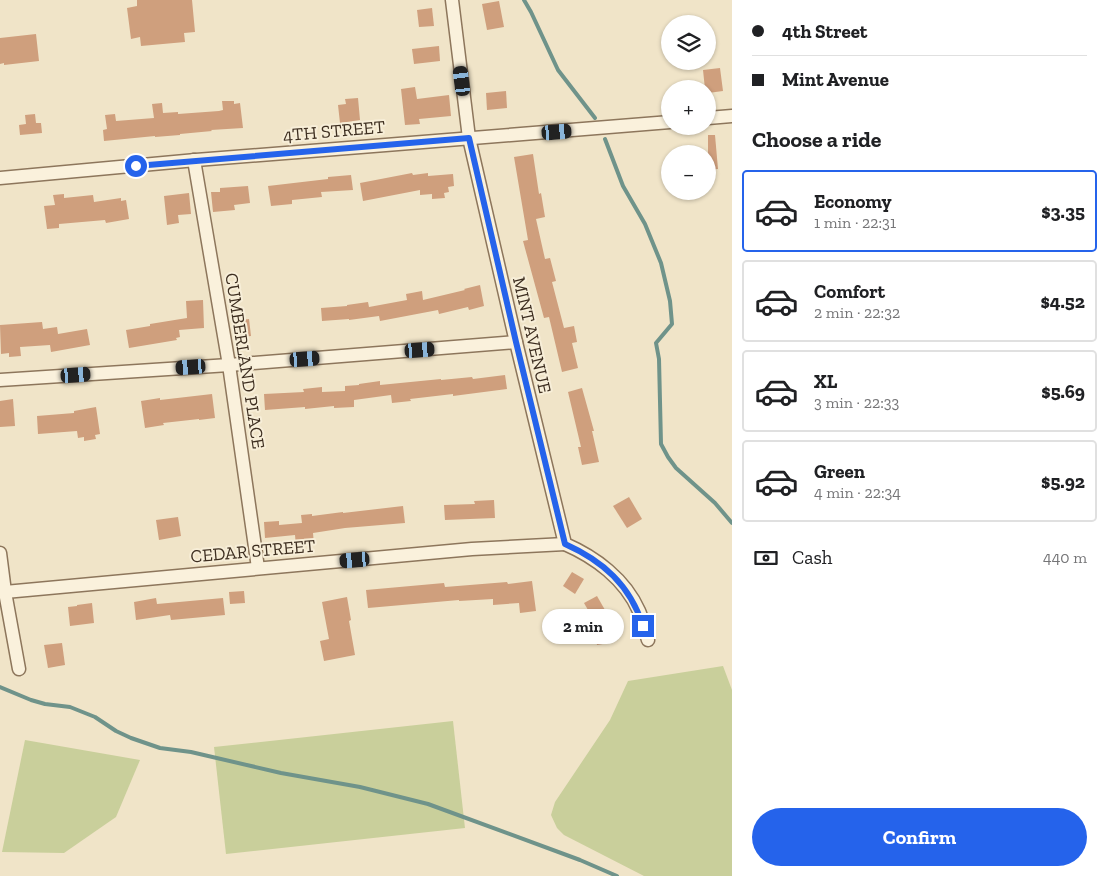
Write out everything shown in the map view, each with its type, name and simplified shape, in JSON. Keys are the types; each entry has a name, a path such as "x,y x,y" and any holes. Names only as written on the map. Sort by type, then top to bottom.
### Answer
{"street":[{"name":"MINT AVENUE","path":"452,0 469,138 565,544"},
{"path":"716,117 732,116"},
{"name":"4TH STREET","path":"0,178 194,160 661,123"},
{"name":"CUMBERLAND PLACE","path":"194,160 229,365 258,568"},
{"path":"0,380 229,365 516,342"},
{"path":"565,544 595,560 619,581 630,595 638,610 648,640"},
{"name":"CEDAR STREET","path":"5,592 472,549 565,544"},
{"path":"0,553 5,592 6,625 19,669"}],"green space":[{"path":"723,666 732,690 732,876 644,876 564,835 557,828 551,815 555,802 610,720 628,681"},
{"path":"453,721 465,828 226,854 214,747"},
{"path":"25,740 140,760 116,817 64,853 2,852"}],"building":[{"path":"137,0 192,0 195,32 184,33 185,42 141,46 140,37 131,39 127,8 137,6"},
{"path":"499,1 504,27 487,30 482,4"},
{"path":"432,8 434,26 419,27 417,10"},
{"path":"36,34 39,61 0,64 0,38"},
{"path":"439,46 440,61 414,64 412,49"},
{"path":"720,68 723,91 716,92 716,80 704,80 703,70 716,70"},
{"path":"415,87 417,99 449,95 451,116 419,119 420,124 405,125 401,89"},
{"path":"506,91 507,108 487,110 486,93"},
{"path":"358,98 360,120 340,123 338,105 346,104 345,99"},
{"path":"222,101 234,101 234,104 240,103 243,128 104,141 103,130 107,129 105,115 115,114 116,121 154,118 152,104 162,103 163,113 178,112 178,114 219,111 223,110"},
{"path":"35,114 36,123 41,123 42,133 20,135 19,125 26,124 25,115"},
{"path":"708,135 715,135 716,145 708,145"},
{"path":"716,146 718,169 716,169"},
{"path":"533,154 539,194 541,193 545,217 536,219 545,259 550,258 556,281 552,282 564,328 574,326 577,342 572,343 578,368 562,372 549,317 544,318 523,241 528,240 514,157"},
{"path":"412,173 413,175 428,173 428,176 453,174 454,186 448,187 449,192 444,193 445,198 432,199 432,194 420,195 420,190 363,201 360,183"},
{"path":"351,175 353,190 321,192 322,197 292,200 292,204 271,206 268,186"},
{"path":"248,186 250,203 234,205 235,210 213,212 211,192 220,192 220,188"},
{"path":"189,193 191,214 178,215 179,223 167,225 164,196"},
{"path":"64,194 64,198 93,195 94,202 121,198 121,201 126,200 129,219 106,223 105,220 59,224 59,228 47,229 44,206 55,205 53,195"},
{"path":"480,285 484,306 469,310 468,307 439,314 438,310 380,321 379,316 322,321 321,308 368,302 369,307 407,300 406,294 422,291 423,300"},
{"path":"203,300 204,328 179,330 180,337 176,338 177,340 129,348 126,330 187,318 186,301"},
{"path":"249,319 251,336 234,338 232,321"},
{"path":"42,322 43,329 57,327 58,334 87,329 90,345 51,352 50,345 20,347 21,356 9,357 9,353 1,354 0,325"},
{"path":"505,375 507,389 410,399 411,401 392,403 391,395 354,400 354,407 334,408 334,406 265,410 264,394 304,392 303,389 322,387 322,392 345,391 345,386 380,381 380,385"},
{"path":"582,388 594,431 592,431 599,462 582,465 578,447 581,447 568,392"},
{"path":"212,394 215,418 163,423 164,425 145,428 141,401"},
{"path":"13,399 15,426 0,427 0,401"},
{"path":"96,407 100,434 95,435 96,439 84,441 84,437 78,438 77,431 38,434 37,416 74,413 74,411"},
{"path":"629,497 642,519 627,528 613,506"},
{"path":"494,500 495,518 445,520 444,505 475,504 474,501"},
{"path":"403,506 405,523 345,528 313,533 314,545 296,547 295,535 265,538 264,522 279,521 279,525 302,523 301,515 312,514 312,516"},
{"path":"178,517 181,536 159,540 156,520"},
{"path":"572,572 584,579 575,594 563,586"},
{"path":"532,581 536,611 520,613 519,603 493,605 493,599 368,608 366,590 444,583 445,587"},
{"path":"244,591 245,603 230,604 229,592"},
{"path":"597,596 605,610 592,617 584,603"},
{"path":"347,597 355,655 324,661 320,641 329,639 322,602"},
{"path":"156,598 157,604 223,598 225,615 171,620 170,615 136,620 134,602"},
{"path":"92,603 94,623 70,626 68,607"},
{"path":"611,626 614,642 597,645 596,640 593,640 591,630"},
{"path":"62,643 65,665 48,668 44,645"}],"waterway":[{"path":"524,0 558,70 595,118"},
{"path":"605,139 623,186 645,224 661,263 670,301 672,324 656,343 659,359 661,444 676,468 715,503 732,523"},
{"path":"0,687 31,700 70,707 95,717 116,731 131,738 160,748 191,752 281,773 360,787 428,804 580,860 617,876"}],"route":[{"path":"136,166 469,138 565,544 595,560 619,581 630,595 638,610 643,626"}]}
